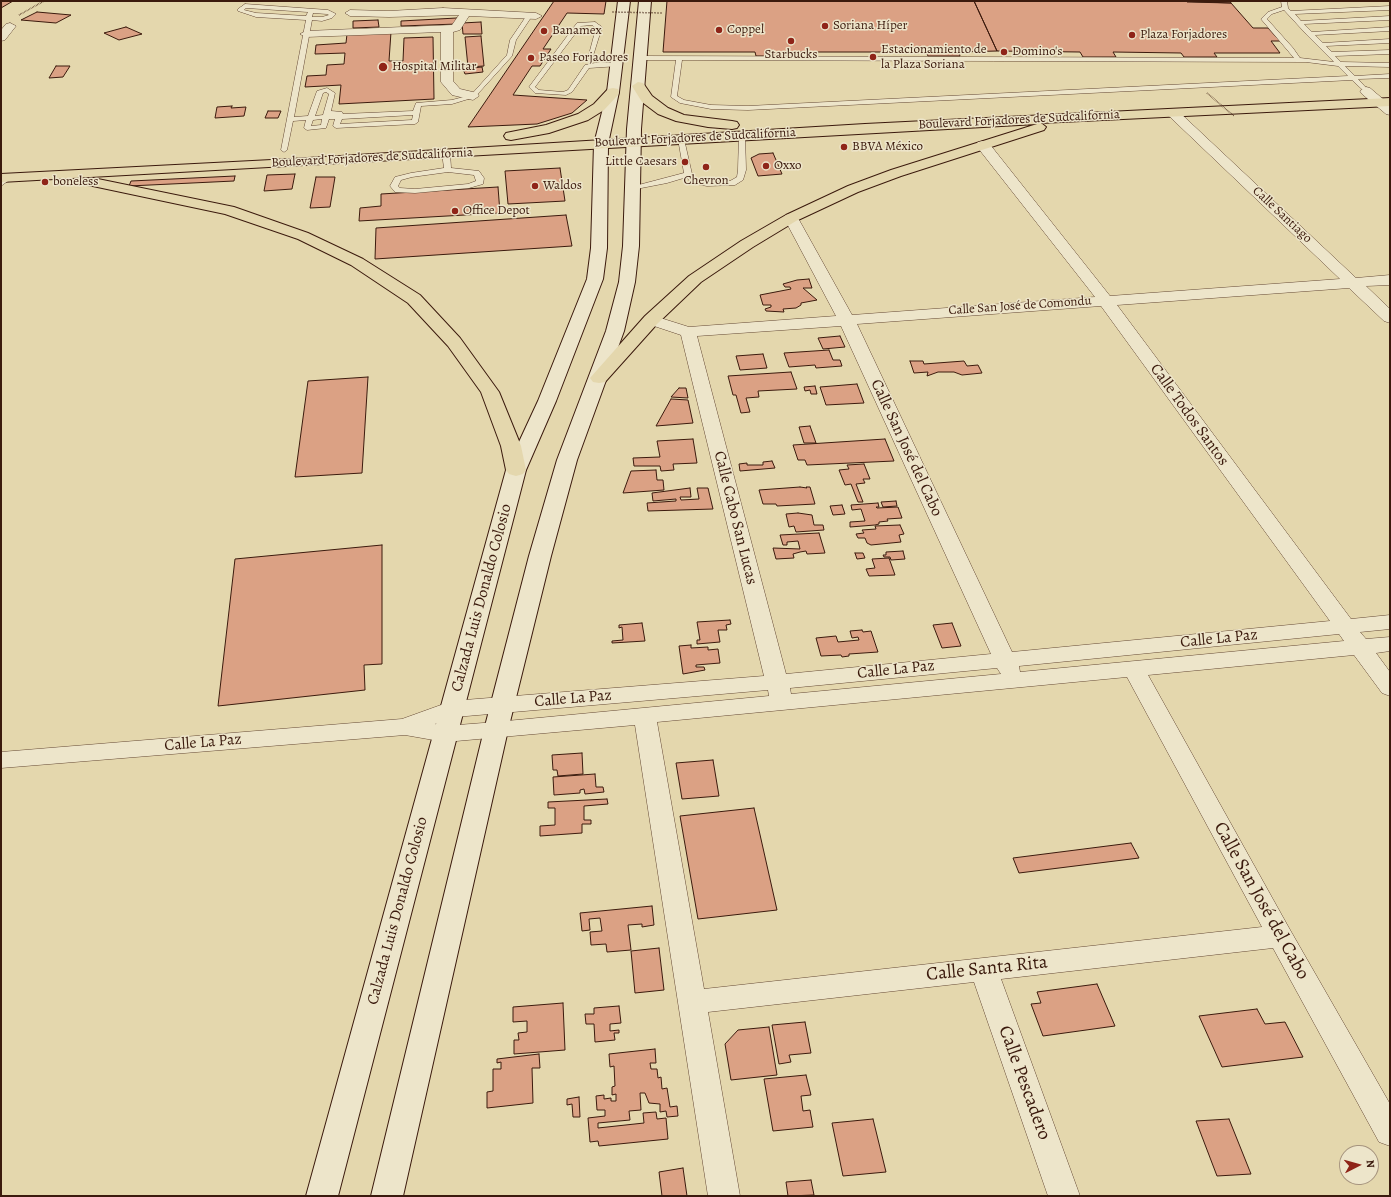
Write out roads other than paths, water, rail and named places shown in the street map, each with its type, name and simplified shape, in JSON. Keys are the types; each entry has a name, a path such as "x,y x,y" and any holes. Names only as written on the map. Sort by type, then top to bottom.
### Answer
{"main road":[{"name":"Calzada Luis Donaldo Colosio","path":"322,1196 516,470 550,394 595,279 599,248 594,134 613,92 624,1"},
{"path":"387,1196 502,705 567,460 615,331 627,282 631,246 633,136 646,1"},
{"path":"618,57 628,56 641,58"},
{"path":"638,86 647,99 663,111 681,118 742,130"},
{"name":"Boulevard Forjadores de Sudcalifornia","path":"633,136 742,130 898,116 1390,90"},
{"path":"511,136 549,129 582,117 600,107 613,92"},
{"name":"Boulevard Forjadores de Sudcalifornia","path":"496,137 594,134 681,139 742,130 865,128 1384,102"},
{"path":"986,111 982,112 982,115 988,118 1027,120"},
{"path":"865,128 909,121 898,116"},
{"path":"598,378 651,320 695,279 747,244 791,218 867,184 1064,118"},
{"name":"Boulevard Forjadores de Sudcalifornia","path":"3,180 290,154 594,134"},
{"name":"Boulevard Forjadores de Sudcalifornia","path":"268,150 290,154"},
{"path":"59,176 229,210 303,236 357,262 414,299 454,342 490,392 511,446 516,470"}],"street":[{"path":"350,13 390,14 443,11 532,16"},
{"path":"306,34 456,28 466,12"},
{"path":"1,38 10,26"},
{"path":"447,28 447,82 456,92 474,96"},
{"path":"1366,91 1384,102 1390,111"},
{"name":"Calle Santiago","path":"1173,113 1354,282 1390,318"},
{"name":"Calle Todos Santos","path":"983,145 1105,300 1390,688"},
{"name":"Calle San José del Cabo","path":"791,218 846,319 1015,681"},
{"name":"Calle San José de Comondu","path":"651,320 688,332 846,319 1390,280"},
{"name":"Calle Cabo San Lucas","path":"688,332 783,704"},
{"name":"Calle La Paz","path":"1,760 405,726 452,709 777,682 1390,622"},
{"name":"Calle La Paz","path":"405,726 445,734 496,730 783,704 1390,644"},
{"name":"Calle San José del Cabo","path":"1134,670 1280,936 1390,1132"},
{"path":"645,717 694,1002 724,1196"},
{"name":"Calle Santa Rita","path":"694,1002 1280,936"},
{"name":"Calle Pescadero","path":"984,970 1064,1196"}],"lane":[{"path":"1284,1 1287,11 1351,78 1366,91"},
{"path":"245,6 311,11 333,14 330,17 322,19 308,19 248,14 240,10 245,6"},
{"path":"1298,60 1291,49 1264,19 1270,13 1287,11 1390,8"},
{"path":"290,154 290,119 308,19 311,11"},
{"path":"339,116 336,126 415,122 418,104 452,102 474,96 510,55 513,40 532,16"},
{"path":"1299,23 1390,18"},
{"path":"593,23 599,27 590,57 598,60 618,57 600,64 587,66 570,91 564,94 536,92 532,87 579,24 593,23"},
{"path":"1309,34 1390,29"},
{"path":"1320,45 1390,41"},
{"path":"1329,54 1390,52"},
{"path":"641,58 1298,60 1339,64 1390,65"},
{"path":"679,59 674,97 682,102 711,107 748,108 1390,76"},
{"path":"327,90 332,92 326,115 324,127 308,128 320,91 327,90"},
{"path":"290,119 311,118 340,113 339,116"},
{"path":"339,116 416,113"},
{"path":"681,139 688,174 694,181 707,184 732,183 740,178 742,170 742,130"},
{"path":"445,145 448,170"},
{"path":"448,170 476,173 480,178 480,182 469,186 415,190 398,190 394,186 398,179 411,175 448,170"},
{"path":"631,188 667,181 688,174"}],"place":[{"name":"Soriana Híper","path":"825,26"},
{"name":"Coppel","path":"719,30"},
{"name":"Banamex","path":"544,31"},
{"name":"Plaza Forjadores","path":"1132,35"},
{"name":"Starbucks","path":"791,41"},
{"name":"Domino's","path":"1004,52"},
{"name":"Estacionamiento de la Plaza Soriana","path":"873,57"},
{"name":"Paseo Forjadores","path":"531,58"},
{"name":"Hospital Militar","path":"383,67"},
{"name":"BBVA México","path":"844,147"},
{"name":"Little Caesars","path":"685,162"},
{"name":"Oxxo","path":"766,166"},
{"name":"Chevron","path":"706,167"},
{"name":"boneless","path":"45,182"},
{"name":"Waldos","path":"535,186"},
{"name":"Office Depot","path":"455,211"}]}
